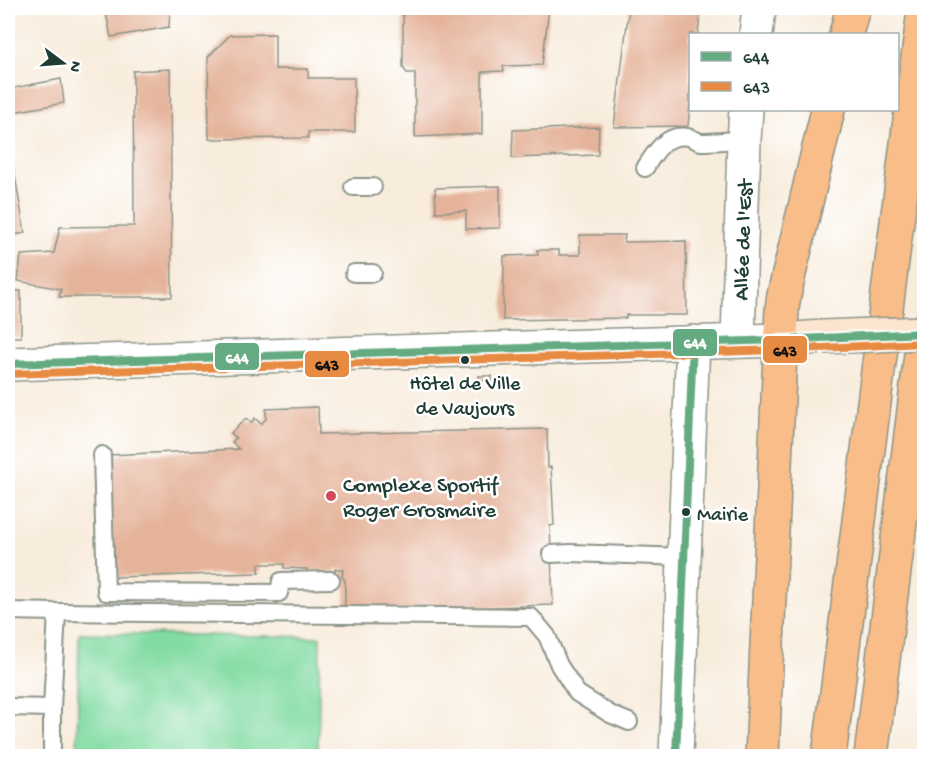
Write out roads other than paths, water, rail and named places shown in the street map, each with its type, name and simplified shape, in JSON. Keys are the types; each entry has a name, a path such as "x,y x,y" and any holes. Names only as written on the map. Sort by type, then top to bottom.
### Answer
{"highway":[{"path":"846,33 853,8"},
{"path":"829,756 924,10"},
{"path":"762,756 780,340 784,295 828,111"},
{"path":"871,756 924,332"}],"main road":[{"path":"780,340 924,332"}],"street":[{"name":"Allée de l'Est","path":"738,340 745,125"},
{"path":"8,364 780,340"},
{"path":"676,756 693,342"}],"lane":[{"name":"Allée de l'Est","path":"645,168 665,142 688,137 699,142 745,125"},
{"path":"353,187 373,187"},
{"path":"354,273 373,273"},
{"path":"102,454 106,592 279,593"},
{"path":"551,554 684,557"},
{"path":"279,614 281,581 331,580"},
{"path":"8,611 531,617 547,636 559,665 577,693 610,714 629,722"},
{"path":"52,756 57,612"},
{"path":"8,707 52,708"}],"place":[{"name":"Hôtel de Ville de Vaujours","path":"465,360"},
{"name":"Complexe Sportif Roger Grosmaire","path":"331,496"},
{"name":"Mairie","path":"686,512"}]}
